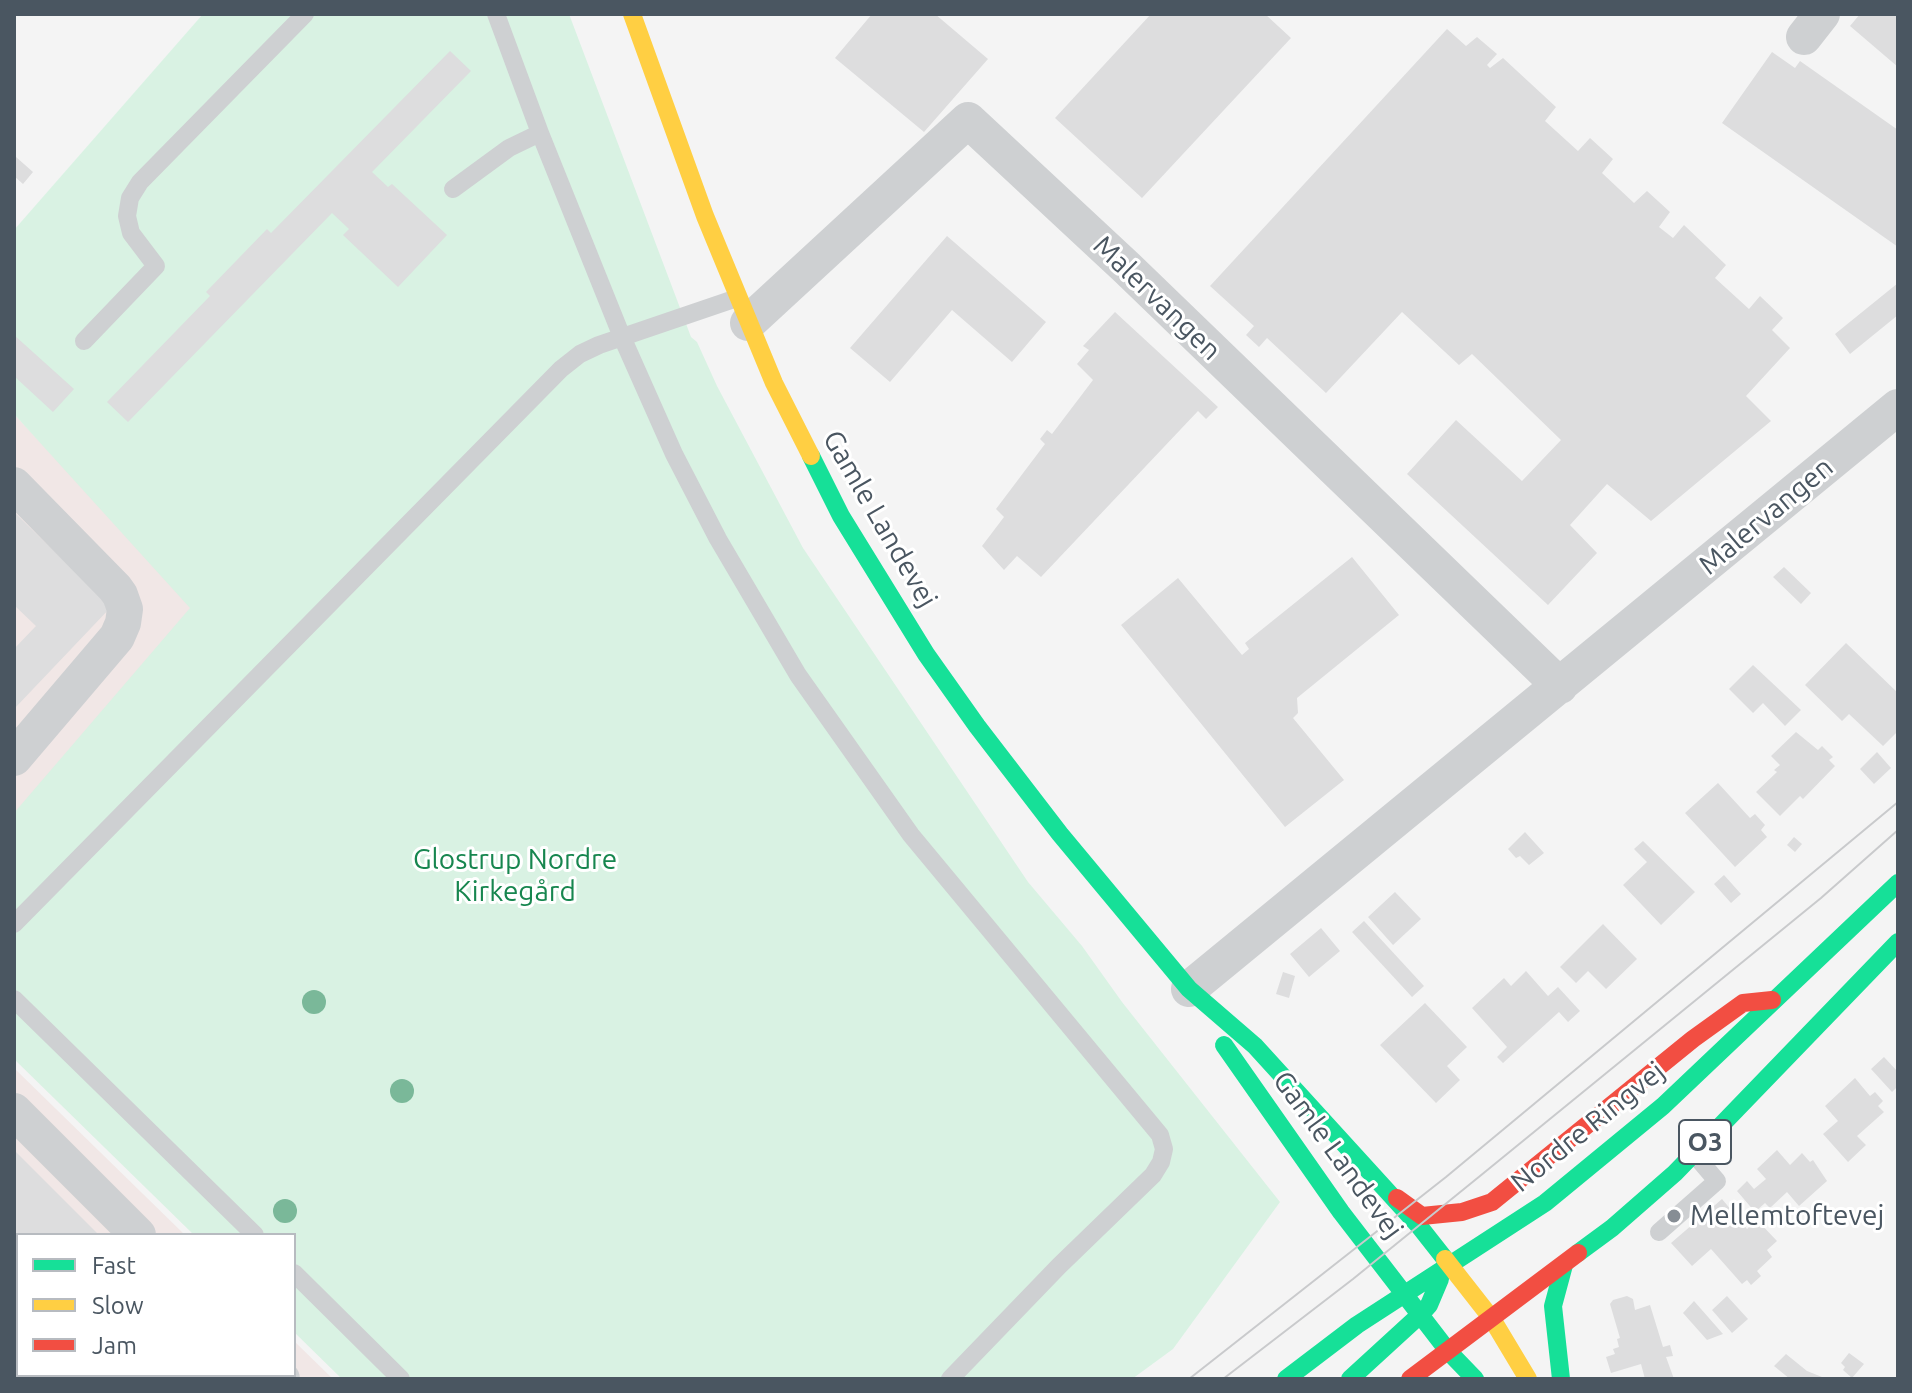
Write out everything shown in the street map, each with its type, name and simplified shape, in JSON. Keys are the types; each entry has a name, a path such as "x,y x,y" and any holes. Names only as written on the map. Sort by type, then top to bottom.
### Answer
{"street":[{"name":"Gamle Landevej","path":"632,14 742,311 787,411 835,503 926,654 1060,834 1189,989 1215,1033 1315,1176 1448,1351"},
{"name":"Malervangen","path":"742,311 968,120 1127,268 1560,686"},
{"name":"Malervangen","path":"1189,989 1898,407"},
{"path":"14,485 115,588 125,609 117,637 14,758"},
{"name":"Nordre Ringvej","path":"1286,1379 1449,1263 1545,1203 1663,1106 1898,883"},
{"name":"O3","path":"1410,1379 1612,1228 1694,1154 1898,942"},
{"name":"Gamle Landevej","path":"1189,989 1255,1046 1395,1197 1449,1263"},
{"path":"1395,1197 1422,1216 1462,1212 1492,1202 1693,1039 1743,1003 1772,1000"},
{"path":"14,1111 136,1233"},
{"path":"1350,1379 1429,1305 1449,1263 1492,1319 1528,1379"},
{"path":"1561,1379 1553,1306 1564,1265"},
{"path":"1448,1351 1475,1379"}],"lane":[{"path":"84,341 156,266 131,233 127,216 130,198 140,182 305,14"},
{"path":"496,14 622,337 674,454 718,539 822,710 911,835 1160,1135 1164,1149 1153,1175 1059,1266 950,1379"},
{"path":"453,189 509,148 540,133"},
{"path":"14,924 561,369 580,354 622,337 742,311"},
{"path":"14,999 253,1233"},
{"path":"1659,1232 1717,1181 1694,1154"},
{"path":"296,1275 401,1379"}],"shaded area":[{"path":"14,414 194,605 14,817"},
{"path":"14,1068 183,1233 16,1233 16,1377 296,1377 296,1343 333,1379 14,1379"}],"green space":[{"name":"Glostrup Nordre Kirkegård","path":"203,14 569,14 691,337 697,342 803,548 1028,882 1082,946 1122,1002 1280,1202 1173,1349 1132,1379 342,1379 296,1334 296,1233 192,1233 14,1059 14,813 190,608 14,414 14,230"}],"building":[{"path":"872,14 935,14 988,59 924,132 835,58"},
{"path":"1151,14 1265,14 1291,38 1142,198 1055,118"},
{"path":"1860,14 1898,14 1898,67 1850,26"},
{"path":"1447,29 1466,46 1477,37 1497,54 1487,65 1490,68 1503,58 1556,107 1545,121 1578,151 1590,138 1613,159 1602,173 1634,203 1647,191 1670,212 1659,227 1673,238 1684,225 1726,265 1715,278 1749,309 1760,296 1783,318 1772,330 1790,348 1746,396 1771,421 1651,521 1607,484 1570,525 1597,553 1548,605 1407,474 1456,420 1522,481 1561,440 1472,354 1459,365 1402,312 1326,393 1267,338 1259,347 1246,335 1254,326 1210,286"},
{"path":"450,51 471,71 372,172 388,187 392,184 447,235 398,287 343,235 349,229 332,213 128,422 107,402 210,296 206,292 267,229 271,233"},
{"path":"1772,52 1795,68 1800,61 1898,130 1898,247 1722,123"},
{"path":"16,157 33,172 23,184 14,176"},
{"path":"947,236 1046,322 1012,362 952,310 890,382 850,348"},
{"path":"1898,283 1898,315 1850,354 1835,334"},
{"path":"1115,312 1218,407 1206,419 1198,411 1041,577 1017,556 1004,570 982,546 1004,517 996,509 1045,444 1040,439 1047,430 1052,434 1093,380 1077,364 1089,350 1083,346"},
{"path":"14,335 74,389 53,412 14,376"},
{"path":"14,512 111,607 14,709 14,649 36,626 14,605"},
{"path":"1352,557 1399,615 1297,698 1298,713 1293,718 1344,780 1285,827 1121,625 1178,578 1242,655 1249,649 1245,643"},
{"path":"1784,567 1811,593 1801,604 1773,577"},
{"path":"1846,643 1898,693 1898,731 1883,746 1849,714 1842,721 1805,685"},
{"path":"1753,665 1801,710 1785,726 1763,703 1753,713 1729,689"},
{"path":"1796,732 1818,750 1822,746 1833,757 1829,760 1835,766 1803,799 1800,796 1780,816 1756,792 1777,772 1774,770 1780,765 1771,756"},
{"path":"1877,752 1891,768 1874,784 1860,769"},
{"path":"1718,783 1750,818 1755,814 1765,825 1761,830 1767,837 1735,867 1685,813"},
{"path":"1525,832 1544,853 1529,865 1508,849"},
{"path":"1794,837 1802,844 1795,852 1787,845"},
{"path":"1643,841 1695,892 1661,925 1623,885 1647,862 1634,849"},
{"path":"1724,875 1741,894 1731,903 1714,884"},
{"path":"1395,892 1421,919 1393,945 1368,917"},
{"path":"1364,921 1424,986 1412,997 1352,932"},
{"path":"1603,924 1637,959 1606,989 1588,971 1576,983 1560,967"},
{"path":"1321,928 1340,951 1309,977 1290,954"},
{"path":"1526,971 1548,996 1558,987 1580,1011 1568,1022 1559,1012 1503,1063 1497,1057 1507,1047 1472,1008 1504,978 1511,986"},
{"path":"1283,972 1295,976 1289,998 1276,994"},
{"path":"1425,1003 1467,1047 1447,1066 1460,1080 1436,1103 1380,1045"},
{"path":"1884,1057 1898,1072 1898,1086 1892,1092 1871,1069"},
{"path":"1855,1078 1870,1096 1875,1092 1883,1101 1878,1106 1884,1112 1857,1136 1866,1145 1848,1162 1823,1134 1838,1121 1825,1106"},
{"path":"14,1150 97,1233 16,1233 16,1239"},
{"path":"1777,1150 1790,1165 1802,1153 1810,1162 1813,1160 1827,1181 1799,1206 1787,1192 1770,1208 1765,1203 1755,1212 1737,1191 1747,1181 1754,1189 1766,1179 1757,1169"},
{"path":"1722,1199 1747,1229 1757,1220 1777,1241 1767,1250 1772,1257 1757,1271 1761,1276 1751,1285 1747,1280 1742,1284 1711,1249 1692,1266 1671,1243"},
{"path":"1627,1296 1633,1299 1635,1310 1650,1305 1663,1347 1670,1345 1673,1356 1666,1357 1674,1379 1645,1379 1641,1364 1611,1373 1606,1357 1615,1354 1613,1349 1619,1347 1617,1339 1620,1338 1610,1304"},
{"path":"1727,1296 1748,1319 1732,1333 1712,1310"},
{"path":"1694,1301 1723,1334 1707,1340 1683,1313"},
{"path":"16,1344 16,1377 80,1377 14,1379"},
{"path":"1849,1353 1864,1364 1852,1378 1843,1370 1845,1367 1841,1363"},
{"path":"1786,1354 1807,1371 1827,1379 1790,1379 1774,1366"}],"tram line":[{"path":"1189,1379 1446,1177 1898,802"},
{"path":"1223,1379 1480,1176 1821,898 1898,830"}],"traffic: fast":[{"path":"811,456 841,516 926,654 1060,834 1189,989 1255,1046 1419,1226 1445,1259"},
{"path":"1286,1379 1357,1325 1545,1203 1663,1106 1898,883"},
{"path":"1578,1253 1675,1173 1898,942"},
{"path":"1224,1045 1341,1212 1448,1351 1475,1379"},
{"path":"1561,1379 1553,1306 1564,1265"},
{"path":"1350,1379 1421,1314 1429,1305 1440,1279"}],"traffic: slow":[{"path":"632,14 705,216 774,383 811,456"},
{"path":"1445,1259 1492,1319 1528,1379"}],"traffic: jam":[{"path":"1397,1198 1422,1216 1462,1212 1492,1202 1693,1039 1743,1003 1772,1000"},
{"path":"1410,1379 1578,1253"}],"place":[{"name":"Mellemtoftevej","path":"1674,1216"}]}
